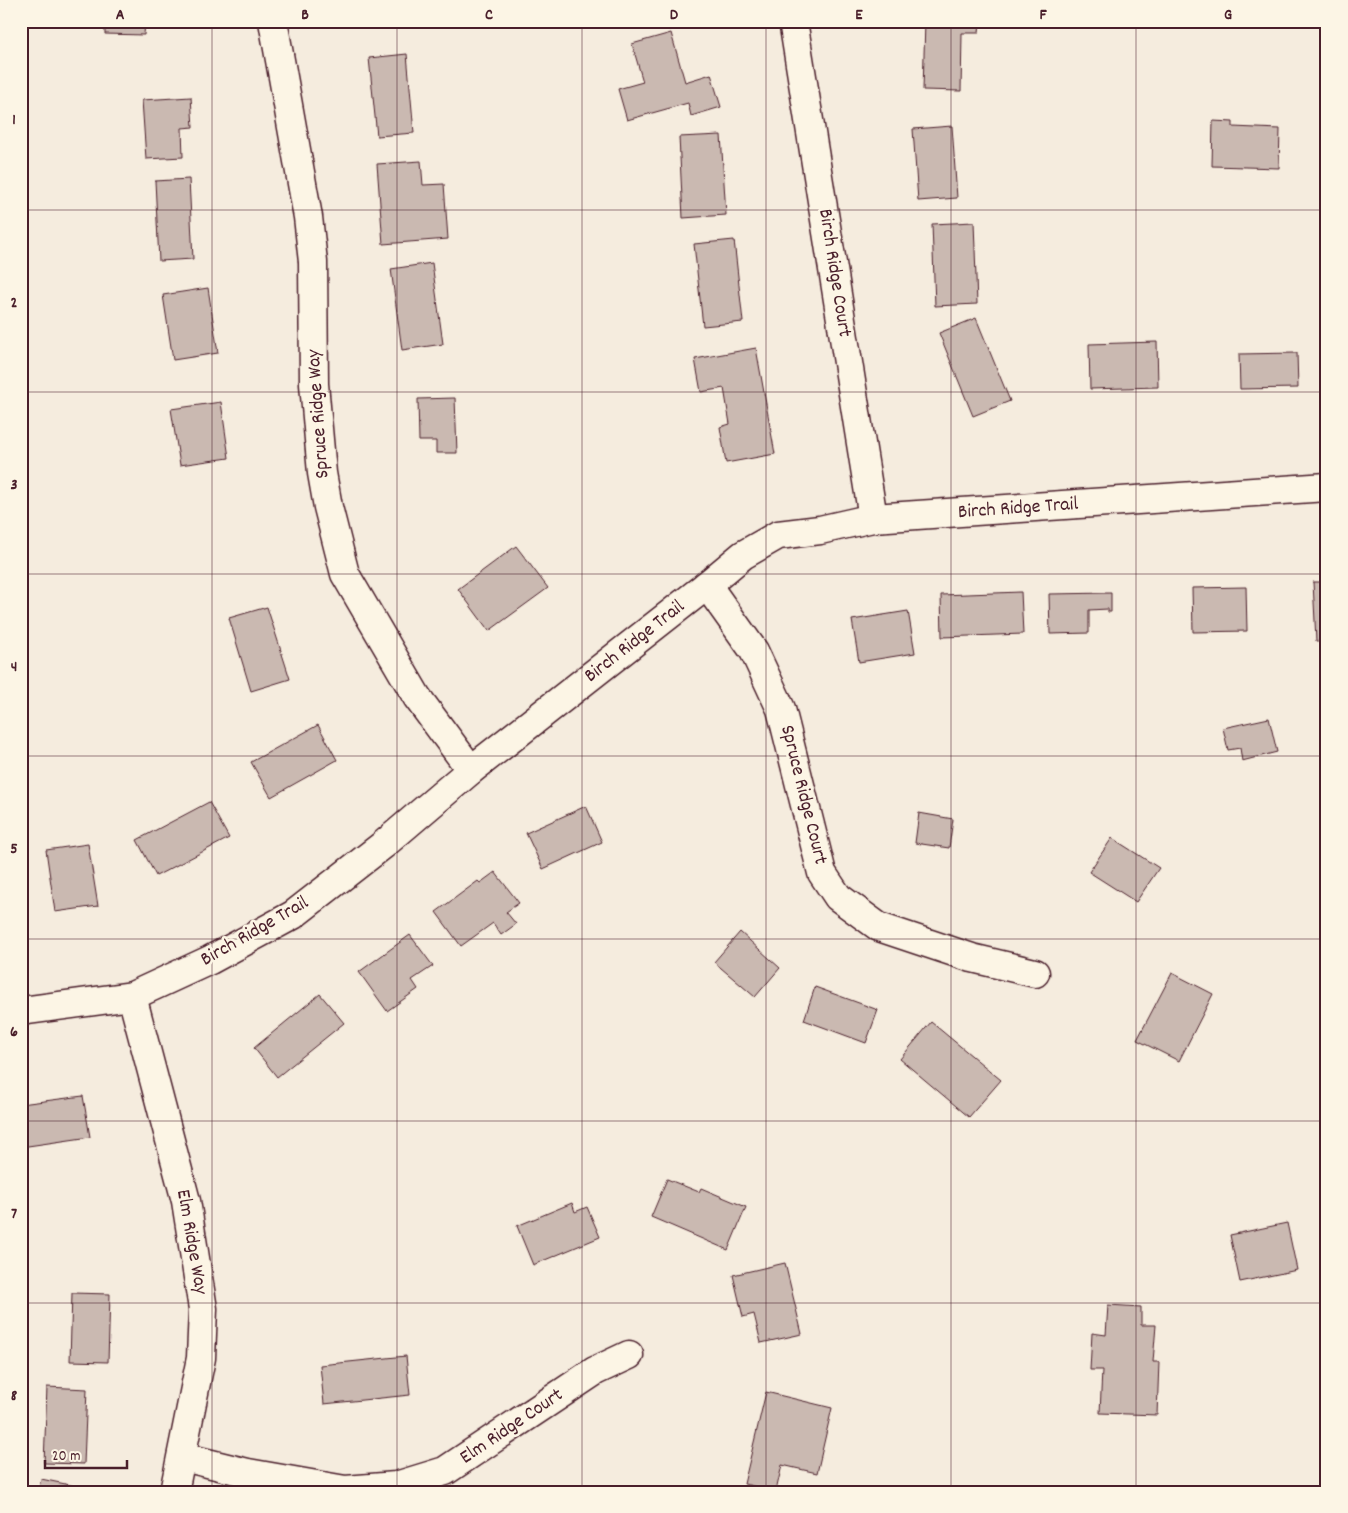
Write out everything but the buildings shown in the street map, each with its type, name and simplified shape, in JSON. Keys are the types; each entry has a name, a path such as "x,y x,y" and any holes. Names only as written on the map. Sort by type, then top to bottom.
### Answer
{"street":[{"name":"Spruce Ridge Way","path":"272,21 308,217 313,262 314,384 322,473 328,508 345,574 417,697 471,770"},
{"name":"Birch Ridge Court","path":"794,27 873,518"},
{"name":"Birch Ridge Trail","path":"23,1003 132,996 210,960 293,915 383,845 471,770 707,585 742,555 778,535 820,530 873,518 1327,488"},
{"name":"Spruce Ridge Court","path":"707,585 754,651 781,709 822,873 838,897 878,927 972,958 1035,973"},
{"name":"Elm Ridge Way","path":"132,996 186,1201 203,1309 202,1358 183,1457 174,1492"},
{"name":"Elm Ridge Court","path":"183,1457 248,1474 345,1490 396,1486 445,1471 595,1371 630,1355"}]}
